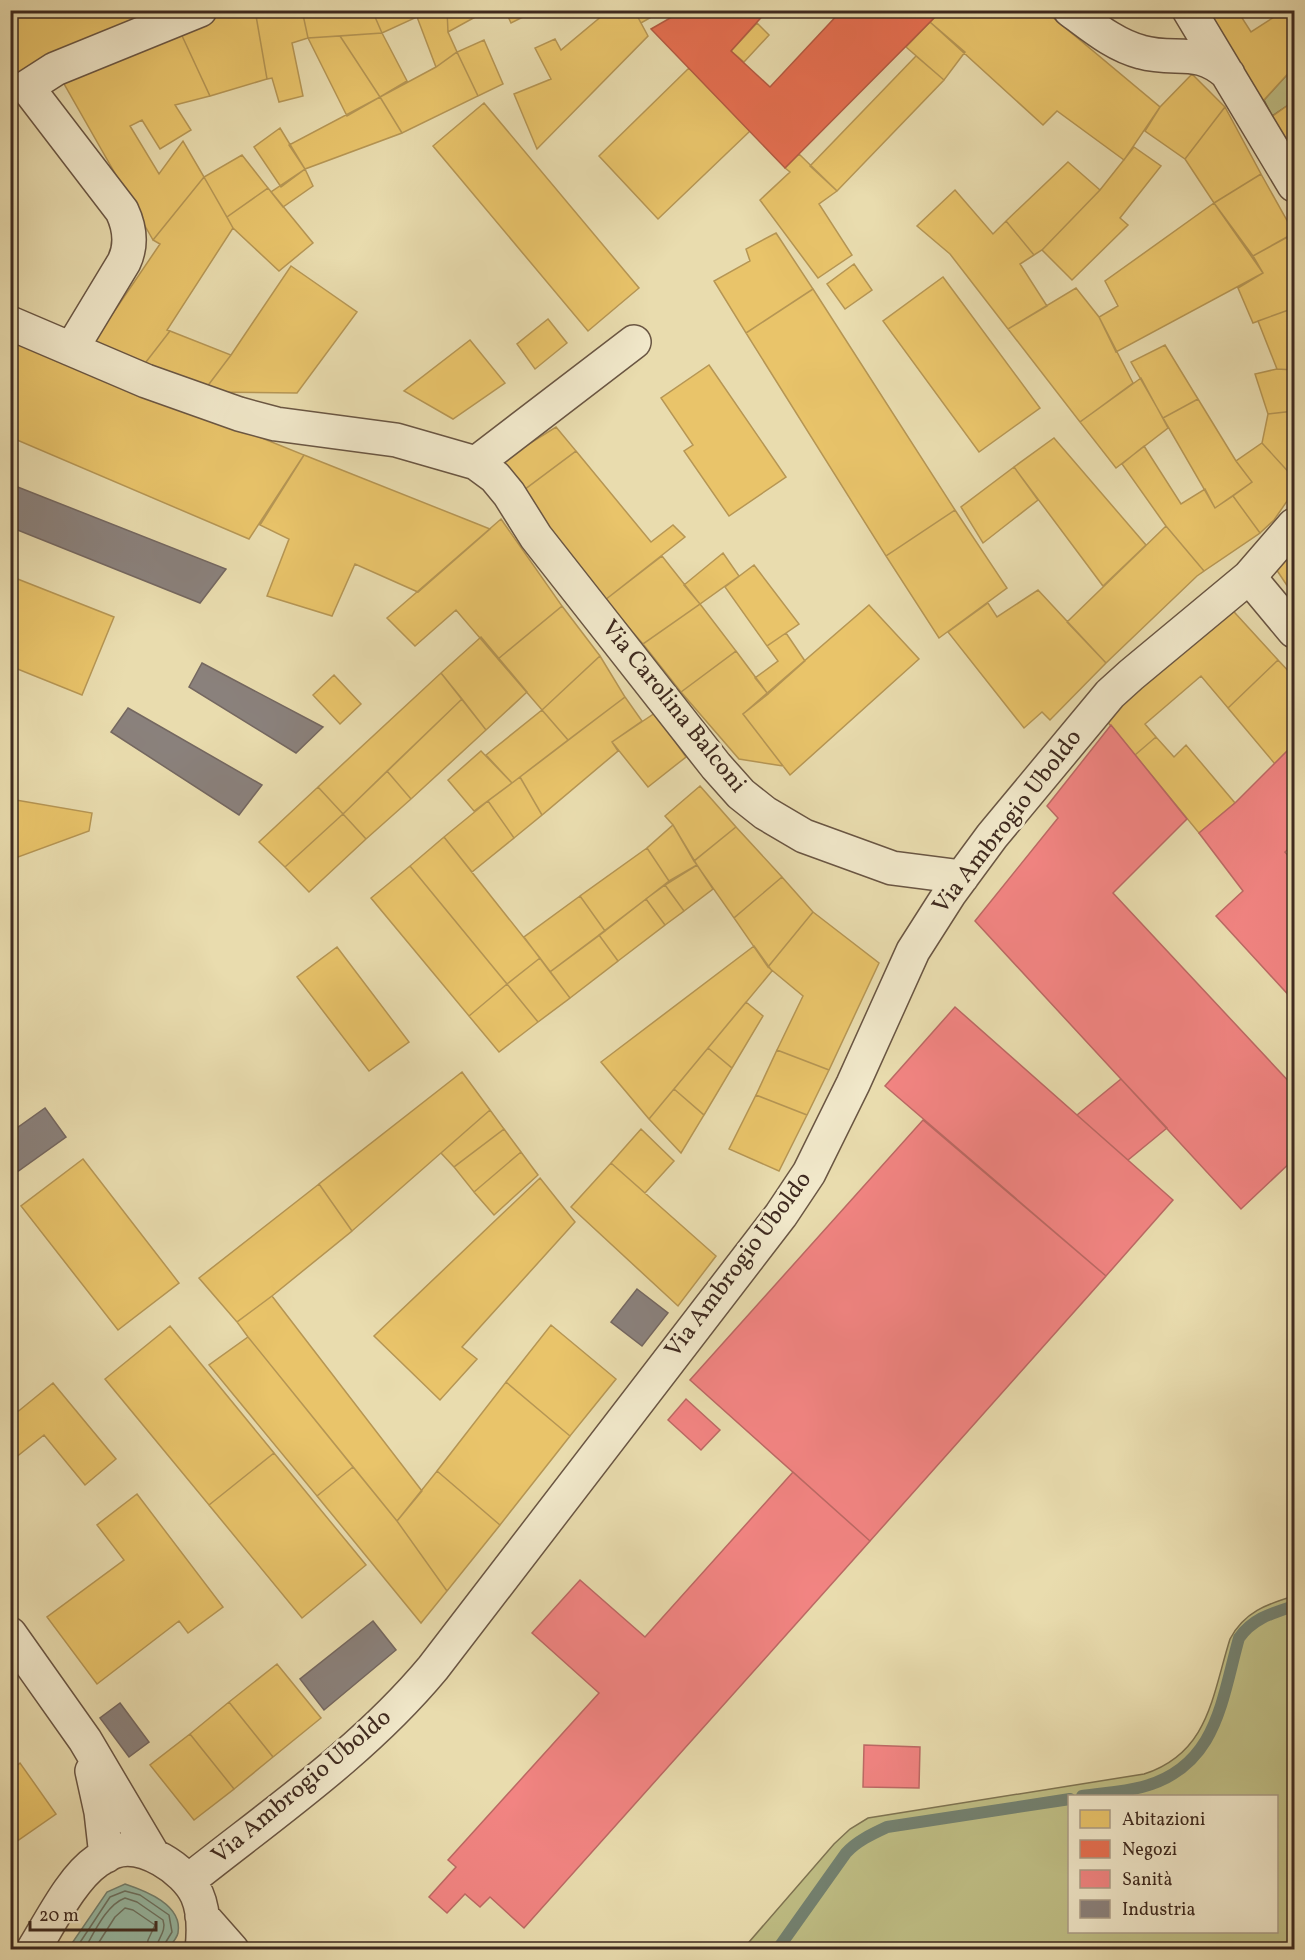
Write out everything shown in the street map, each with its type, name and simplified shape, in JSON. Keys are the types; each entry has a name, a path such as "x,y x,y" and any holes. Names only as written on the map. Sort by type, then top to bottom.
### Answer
{"street":[{"path":"78,351 124,262 129,248 129,233 122,212 27,87 55,69 200,10"},
{"path":"1070,10 1120,45 1155,55 1184,55 1207,59 1228,74"},
{"path":"1189,10 1294,185"},
{"name":"Via Carolina Balconi","path":"10,323 146,381 239,414 276,424 396,440 476,463 495,477 536,537 716,766 741,794 765,813 804,836 877,864 962,877"},
{"path":"476,463 634,342"},
{"name":"Via Ambrogio Uboldo","path":"188,1881 335,1765 396,1711 447,1651 744,1263 809,1173 853,1084 913,951 992,836 1110,694 1249,577 1294,525"},
{"path":"1249,577 1294,630"},
{"path":"10,1634 85,1740 153,1855"},
{"path":"85,1740 101,1812 106,1856"},
{"path":"33,1950 81,1875 114,1851 124,1850 153,1855 176,1869 188,1881 198,1898 202,1916 202,1950"},
{"path":"202,1916 232,1950"}],"shaded area":[{"path":"1294,67 1294,101 1272,116 1264,100"},
{"path":"1294,1596 1294,1949 743,1949 834,1844 850,1829 868,1818 1144,1774 1166,1765 1195,1737 1205,1720 1230,1639 1242,1622 1266,1606"}],"water":[{"path":"125,1884 152,1895 169,1907 175,1915 178,1933 168,1949 68,1949 107,1892"}],"building: Abitazioni":[{"path":"10,10 177,10 16,81 10,69"},
{"path":"214,10 255,10 267,79 210,96 177,25"},
{"path":"255,10 302,10 308,38 292,43 303,96 279,102 272,78 267,79"},
{"path":"302,10 372,10 382,33 308,38"},
{"path":"372,10 413,10 417,17 382,33"},
{"path":"413,10 432,10 417,17"},
{"path":"432,10 447,10 448,32 457,52 436,67 417,17"},
{"path":"447,10 488,10 448,32"},
{"path":"505,10 537,10 511,23"},
{"path":"609,10 634,10 648,36 537,149 514,94 551,79 535,48 555,39 561,50"},
{"path":"634,10 664,10 641,23"},
{"path":"942,10 1044,10 1160,107 1124,160 1057,111 1043,125 930,22"},
{"path":"1198,10 1237,10 1251,32 1274,17 1269,10 1294,10 1294,67 1264,100 1255,103"},
{"path":"930,22 965,52 944,80 906,47"},
{"path":"757,23 769,35 744,62 731,51"},
{"path":"177,25 210,96 175,105 191,130 160,149 142,120 130,126 159,174 183,141 204,177 153,240 59,75"},
{"path":"382,33 407,81 380,97 340,36"},
{"path":"340,36 380,97 347,116 308,38"},
{"path":"484,40 503,84 478,96 457,52"},
{"path":"457,52 478,96 402,133 380,97 436,67"},
{"path":"916,56 944,80 837,191 810,166"},
{"path":"689,68 750,131 658,219 599,156"},
{"path":"1192,74 1225,107 1185,159 1145,131 1160,107"},
{"path":"380,97 402,133 305,169 289,145"},
{"path":"1294,101 1294,146 1286,151 1267,120"},
{"path":"484,103 639,288 588,331 433,146"},
{"path":"1225,107 1261,174 1214,203 1185,159"},
{"path":"280,128 305,169 281,187 254,147"},
{"path":"1134,147 1161,166 1120,218 1128,225 1072,280 1042,250 1100,190"},
{"path":"799,154 837,191 819,204 852,255 818,278 760,200 790,172 785,168"},
{"path":"242,155 268,188 227,217 204,177"},
{"path":"1068,162 1100,190 1042,250 1034,255 1006,221"},
{"path":"305,169 313,186 283,207 271,192"},
{"path":"1261,174 1294,233 1253,256 1214,203"},
{"path":"204,177 233,228 167,330 170,331 139,371 90,347 160,244 153,240"},
{"path":"268,188 313,243 279,271 233,228 227,217"},
{"path":"955,190 993,234 1006,221 1034,255 1020,264 1047,306 1008,329 950,254 917,226"},
{"path":"1214,203 1263,273 1116,352 1099,317 1118,306 1105,281"},
{"path":"776,233 813,289 746,333 714,281 750,261 746,249"},
{"path":"1293,234 1294,308 1253,323 1238,288 1263,273 1253,256"},
{"path":"854,264 872,290 845,309 827,284"},
{"path":"291,266 357,312 297,393 203,392 231,355"},
{"path":"943,277 1040,408 979,452 883,321"},
{"path":"1076,288 1099,317 1133,383 1080,422 1008,329"},
{"path":"813,289 955,510 886,556 746,333"},
{"path":"1294,308 1294,370 1277,369 1258,321"},
{"path":"548,319 567,343 535,369 517,344"},
{"path":"170,331 231,355 203,392 139,371"},
{"path":"10,337 304,455 249,539 10,437"},
{"path":"470,340 505,383 453,419 404,391"},
{"path":"1165,345 1198,399 1163,418 1131,362"},
{"path":"709,365 786,477 729,516 684,451 693,445 661,398"},
{"path":"1277,369 1294,370 1294,411 1268,414 1255,374"},
{"path":"1141,378 1168,428 1116,468 1080,422"},
{"path":"1198,399 1236,461 1252,482 1215,508 1163,418"},
{"path":"1294,411 1294,478 1262,443 1268,414"},
{"path":"556,427 576,451 520,493 497,464"},
{"path":"1054,438 1146,545 1103,586 1014,467"},
{"path":"1262,443 1294,478 1294,491 1274,520 1260,533 1233,496 1252,482 1236,461"},
{"path":"1144,446 1181,504 1205,489 1215,508 1233,496 1260,533 1204,571 1166,526 1122,464"},
{"path":"576,451 651,542 673,525 685,537 605,600 520,493"},
{"path":"304,455 490,529 418,592 355,564 332,616 267,596 289,539 260,525"},
{"path":"1014,467 1038,500 983,543 961,507"},
{"path":"955,510 1007,588 939,638 886,556"},
{"path":"501,519 562,606 498,659 456,610 415,646 387,618"},
{"path":"1166,526 1204,571 1106,663 1067,622"},
{"path":"1294,541 1294,596 1274,566"},
{"path":"723,553 739,576 700,604 684,585"},
{"path":"662,556 700,604 643,644 605,600"},
{"path":"754,565 799,624 767,646 725,587"},
{"path":"10,576 114,617 82,695 10,666"},
{"path":"1038,590 1106,663 1050,720 1042,712 1024,728 948,632 988,603 997,617"},
{"path":"1225,602 1278,660 1228,708 1201,676 1145,724 1156,737 1135,755 1101,714"},
{"path":"700,604 736,651 681,692 643,644"},
{"path":"869,605 919,659 790,775 743,714"},
{"path":"562,606 600,656 542,710 498,659"},
{"path":"786,633 805,661 768,694 755,678 778,661 767,646"},
{"path":"481,637 527,692 486,730 441,673"},
{"path":"736,651 768,694 743,714 783,766 739,759 681,692"},
{"path":"600,656 625,697 568,740 542,710"},
{"path":"1278,660 1294,677 1294,744 1275,764 1228,708"},
{"path":"441,673 462,699 343,814 318,787"},
{"path":"334,675 361,704 340,724 313,695"},
{"path":"625,697 642,721 612,742 618,751 542,815 520,777"},
{"path":"462,699 486,730 411,799 387,771"},
{"path":"542,710 568,740 512,783 486,755"},
{"path":"655,713 686,757 648,787 612,742"},
{"path":"1156,737 1174,757 1186,745 1235,803 1199,833 1135,755"},
{"path":"481,751 512,783 474,811 448,780"},
{"path":"387,771 411,799 366,839 343,814"},
{"path":"520,777 542,815 514,838 488,801"},
{"path":"700,786 736,827 694,861 673,825 665,816"},
{"path":"318,787 343,814 285,867 259,842"},
{"path":"10,799 92,813 89,831 10,860"},
{"path":"488,801 514,838 472,872 444,837"},
{"path":"343,814 366,839 309,892 285,867"},
{"path":"673,825 697,865 669,881 647,848"},
{"path":"736,827 782,877 734,918 694,861"},
{"path":"444,837 540,958 507,984 410,866"},
{"path":"647,848 669,881 605,931 580,896"},
{"path":"697,865 713,889 684,911 665,885"},
{"path":"410,866 507,984 469,1016 371,898"},
{"path":"782,877 813,912 768,967 734,918"},
{"path":"665,885 684,911 665,925 646,899"},
{"path":"580,896 605,931 550,972 524,937"},
{"path":"646,899 665,925 618,961 599,935"},
{"path":"813,912 879,963 829,1070 777,1050 803,996 768,967"},
{"path":"599,935 618,961 570,998 550,972"},
{"path":"754,946 772,971 649,1119 601,1062"},
{"path":"337,947 409,1042 369,1071 297,977"},
{"path":"540,958 570,998 538,1022 507,984"},
{"path":"507,984 538,1022 499,1052 469,1016"},
{"path":"746,1002 763,1016 732,1068 708,1048"},
{"path":"708,1048 732,1068 704,1115 674,1089"},
{"path":"777,1050 829,1070 807,1115 756,1095"},
{"path":"462,1072 490,1110 352,1231 319,1184"},
{"path":"674,1089 704,1115 681,1153 649,1119"},
{"path":"756,1095 807,1115 779,1171 729,1149"},
{"path":"490,1110 504,1129 454,1167 441,1153"},
{"path":"504,1129 521,1152 474,1192 454,1167"},
{"path":"641,1129 674,1161 645,1193 611,1163"},
{"path":"521,1152 538,1175 494,1215 474,1192"},
{"path":"83,1159 179,1283 118,1330 21,1206"},
{"path":"611,1163 716,1256 678,1306 571,1207"},
{"path":"540,1178 575,1222 462,1347 477,1359 440,1400 374,1336"},
{"path":"319,1184 352,1231 237,1322 199,1278"},
{"path":"272,1296 422,1491 397,1521 237,1322"},
{"path":"551,1325 616,1379 570,1436 506,1382"},
{"path":"170,1326 274,1453 209,1505 105,1379"},
{"path":"248,1337 353,1467 317,1496 209,1365"},
{"path":"506,1382 570,1436 500,1525 437,1471"},
{"path":"53,1383 116,1459 85,1485 44,1435 10,1462 10,1418"},
{"path":"274,1453 366,1565 302,1618 209,1505"},
{"path":"353,1467 397,1521 447,1591 421,1623 317,1496"},
{"path":"437,1471 500,1525 447,1591 397,1521"},
{"path":"137,1494 223,1607 188,1633 179,1621 97,1684 47,1617 124,1560 97,1525"},
{"path":"277,1664 321,1718 273,1757 229,1702"},
{"path":"229,1702 273,1757 234,1789 190,1734"},
{"path":"190,1734 234,1789 194,1820 150,1765"},
{"path":"10,1763 14,1768 20,1763 56,1814 10,1846"}],"building: Negozi":[{"path":"684,10 768,10 731,51 770,87 842,10 942,10 785,168 651,29"}],"building: Sanità":[{"path":"1111,725 1187,819 1113,893 1294,1087 1294,1159 1241,1209 975,921 1058,818 1047,806"},
{"path":"1294,744 1294,844 1285,852 1294,863 1294,1001 1216,916 1243,891 1199,833 1235,803"},
{"path":"955,1007 1173,1200 1106,1276 885,1086"},
{"path":"1121,1079 1167,1128 1128,1160 1077,1115"},
{"path":"923,1120 1106,1276 870,1541 690,1380"},
{"path":"686,1399 720,1430 701,1450 668,1420"},
{"path":"793,1472 870,1541 524,1928 490,1897 480,1907 465,1894 447,1913 429,1897 456,1867 448,1860 599,1693 532,1633 580,1580 645,1637"},
{"path":"864,1745 920,1747 919,1788 863,1787"}],"building: Industria":[{"path":"10,484 226,569 200,603 10,527"},
{"path":"202,663 323,727 296,753 189,687"},
{"path":"128,708 262,785 239,815 111,732"},
{"path":"45,1108 66,1137 10,1177 10,1133"},
{"path":"637,1289 668,1313 642,1346 611,1322"},
{"path":"373,1621 396,1650 324,1710 300,1679"},
{"path":"120,1703 149,1742 129,1757 100,1718"}],"waterway":[{"path":"1090,1795 1142,1787 1167,1777 1186,1764 1201,1748 1212,1729 1227,1685 1239,1638 1257,1621 1294,1606"},
{"path":"777,1950 846,1853 870,1835 887,1827 1068,1799"}]}
